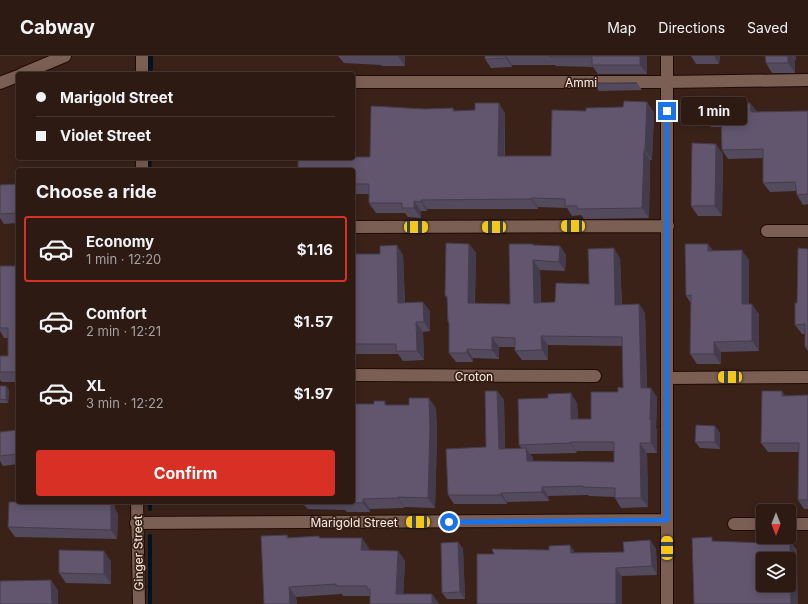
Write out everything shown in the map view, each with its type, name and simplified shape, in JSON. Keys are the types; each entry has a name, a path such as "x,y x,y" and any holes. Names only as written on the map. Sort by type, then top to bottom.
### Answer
{"street":[{"path":"27,72 65,56"},
{"path":"142,56 142,72"},
{"path":"667,56 667,604"},
{"path":"0,84 16,77"},
{"name":"Ammi","path":"355,82 667,82 808,80"},
{"path":"355,227 668,226"},
{"path":"767,231 808,231"},
{"name":"Croton","path":"355,375 595,376"},
{"path":"668,378 808,377"},
{"name":"Ginger Street","path":"137,504 136,524 139,604"},
{"name":"Marigold Street","path":"136,524 667,520"},
{"path":"734,524 756,524"},
{"path":"796,524 808,524"}],"building":[{"path":"485,56 506,56 506,58 485,59"},
{"path":"550,56 640,56 640,65 592,65 592,57"},
{"path":"765,56 788,56 788,63 766,63"},
{"path":"594,83 637,83 594,84"},
{"path":"624,101 647,102 642,208 577,209 577,206 565,206 565,199 531,198 421,200 421,202 414,201 414,208 402,208 402,203 369,203 369,184 355,184 355,168 298,168 298,160 355,160 355,157 370,157 371,106 425,109 453,108 453,111 475,110 475,103 499,103 498,156 551,156 552,110 586,111 586,108 623,107"},
{"path":"750,103 751,112 808,111 808,194 797,195 795,182 763,183 763,149 722,150 721,118 705,118 704,104"},
{"path":"692,143 716,144 715,206 691,206"},
{"path":"16,184 16,213 0,214 0,185"},
{"path":"446,243 469,244 468,303 510,304 509,244 560,246 559,262 533,260 534,303 555,302 556,283 589,284 588,249 614,248 615,305 639,304 641,388 651,388 651,443 640,443 641,498 615,498 615,488 583,486 542,487 542,492 501,493 501,495 448,495 446,449 486,447 485,391 497,391 499,449 526,448 527,461 614,462 614,442 570,442 519,445 518,399 548,398 548,394 571,393 571,419 591,419 591,392 618,392 618,387 623,388 622,337 541,336 542,350 515,351 515,338 492,337 492,350 467,349 467,353 449,353 449,322 447,296 445,296"},
{"path":"685,244 708,244 708,251 742,250 742,304 752,304 752,341 714,342 714,354 690,354 691,295 686,296"},
{"path":"397,245 398,303 423,302 424,322 416,322 417,351 396,351 396,344 355,344 355,254 380,254 380,246"},
{"path":"798,248 808,249 808,347 805,347 805,324 795,325"},
{"path":"0,266 16,266 16,372 0,372 0,356 8,356 8,328 0,328"},
{"path":"0,386 6,386 6,400 0,399"},
{"path":"762,391 782,391 782,396 808,395 808,500 798,500 799,443 761,443"},
{"path":"409,398 429,398 430,428 428,498 398,497 363,499 363,503 355,503 355,404 374,404 374,401 385,401 385,405 409,405"},
{"path":"696,425 715,426 715,442 695,442"},
{"path":"16,430 16,454 0,456 0,432"},
{"path":"9,502 16,502 16,504 111,504 111,530 8,527"},
{"path":"287,535 287,538 319,536 319,538 362,538 361,550 398,551 396,594 432,594 432,604 370,604 370,589 367,589 367,586 336,586 336,584 289,587 290,604 264,604 261,536"},
{"path":"712,537 712,541 756,543 756,544 790,544 790,552 756,552 756,592 791,592 791,604 694,604 692,538"},
{"path":"650,540 652,566 616,568 616,604 477,604 477,554 494,554 492,549 549,550 549,546 570,545 571,553 624,552 623,542"},
{"path":"458,542 460,592 442,593 441,543"},
{"path":"59,550 104,551 104,574 59,573"},
{"path":"51,580 52,604 0,604 0,581"}],"waterway":[{"path":"151,56 151,69"},
{"path":"149,168 150,160"},
{"path":"150,504 150,509"},
{"path":"150,536 150,604"}],"route":[{"path":"449,522 667,520 667,111"}]}
